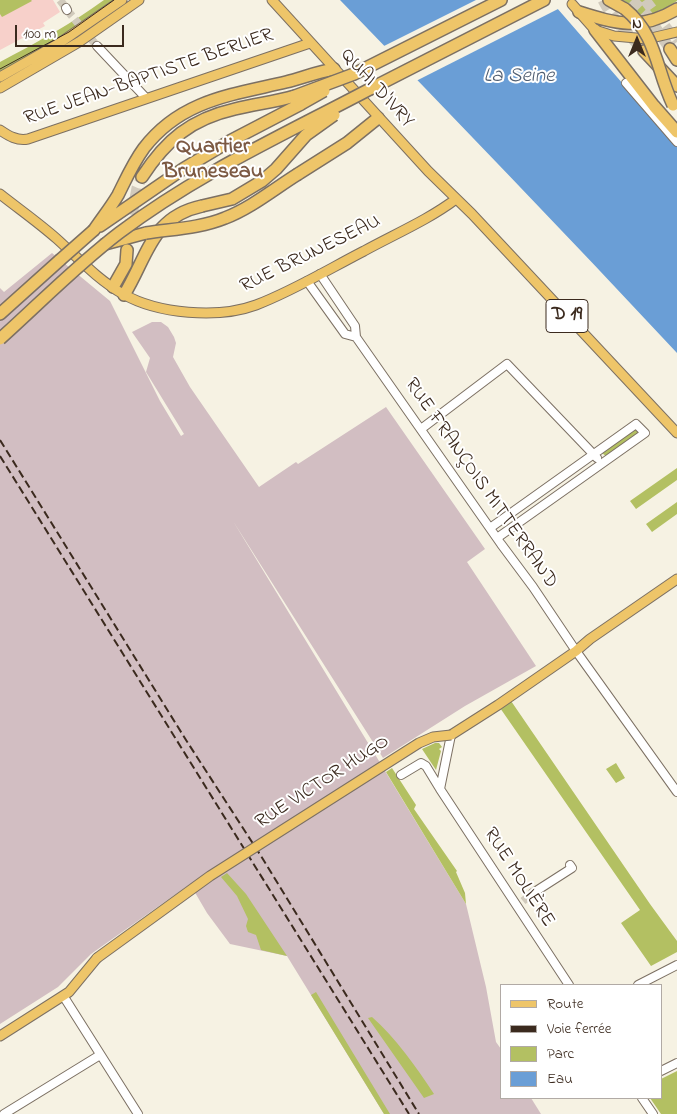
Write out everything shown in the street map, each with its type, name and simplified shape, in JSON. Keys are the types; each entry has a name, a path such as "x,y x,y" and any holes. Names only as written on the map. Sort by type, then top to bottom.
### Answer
{"highway":[{"path":"0,314 94,230 183,169 298,100 501,0"},
{"path":"0,339 105,244 187,186 267,142 544,0"},
{"path":"609,0 636,18 649,38 667,91 675,107"},
{"path":"576,8 613,22 630,23 645,22 677,9"},
{"path":"595,30 654,106 677,132"},
{"path":"670,49 677,60"},
{"path":"644,51 677,86"},
{"path":"94,230 118,196 134,163 144,148 165,126 180,115 222,96 287,82 334,69"},
{"path":"124,295 161,228 179,214 232,198 262,181 276,169 306,135 370,90"},
{"path":"142,177 169,142 197,122 238,108 298,100"},
{"path":"105,244 146,233 195,226 224,219 240,211 347,143 378,118"},
{"path":"113,287 126,264 127,250"}],"main road":[{"path":"0,77 58,44 122,0"},
{"path":"0,88 79,42 139,0"},
{"name":"QUAI D'IVRY","path":"272,0 378,118 456,199"},
{"path":"576,8 595,30 614,36 647,39 677,32"},
{"name":"RUE JEAN-BAPTISTE BERLIER","path":"0,130 13,138 28,139 310,43"},
{"name":"RUE BRUNESEAU","path":"0,194 124,295 174,312 197,313 227,311 254,306 308,281 438,212 456,199"},
{"name":"D 19","path":"456,199 677,433"},
{"name":"RUE VICTOR HUGO","path":"0,1036 64,997 77,984 97,958 210,876 418,743 433,737 451,735 474,722 677,579"}],"street":[{"path":"97,46 146,98"},
{"path":"626,83 677,142"},
{"name":"RUE FRANÇOIS MITTERRAND","path":"320,274 355,326 356,337 677,792"},
{"name":"RUE FRANÇOIS MITTERRAND","path":"308,281 345,334 356,337"},
{"path":"330,314 341,306"},
{"path":"421,430 507,364 601,464"},
{"path":"490,528 636,424 644,433 497,538"},
{"path":"440,789 451,735"},
{"name":"RUE MOLIÈRE","path":"401,775 421,763 426,766 519,903 568,984"},
{"path":"533,893 545,882 572,868 570,865"},
{"path":"640,984 677,965"},
{"path":"64,997 135,1113"},
{"path":"4,1114 100,1055"},
{"path":"662,1070 677,1063"},
{"path":"643,1099 653,1114"}],"shaded area":[{"path":"0,0 53,0 60,12 43,23 45,26 0,50"},
{"path":"52,253 110,301 160,401 181,436 184,434 146,372 150,358 132,332 152,322 161,322 168,327 176,343 173,357 190,387 259,487 386,407 485,549 467,562 536,666 465,706 383,758 233,521 466,904 486,987 496,1042 500,1048 500,1099 532,1099 541,1114 384,1114 287,956 230,944 207,913 190,884 91,954 58,987 0,1024 0,288 4,292"}],"green space":[{"path":"0,0 32,1 2,17 0,14"},
{"path":"104,0 117,0 78,27 0,73 0,62 66,25"},
{"path":"623,0 677,1 643,18 635,8"},
{"path":"636,429 639,434 607,457 602,453 602,451"},
{"path":"677,468 677,480 636,509 630,501"},
{"path":"677,502 677,514 652,532 646,524"},
{"path":"509,698 677,941 677,952 651,966 621,923 640,910 498,705"},
{"path":"439,743 442,747 439,749 441,751 436,770 422,749"},
{"path":"616,763 625,778 616,783 606,769"},
{"path":"392,768 416,805 414,809 457,871 465,893 466,904 386,772"},
{"path":"227,873 246,894 287,956 261,950 256,935 248,932 246,926 248,919 237,896 221,877"},
{"path":"316,992 390,1114 384,1114 311,995"},
{"path":"372,1017 397,1043 434,1094 424,1098 368,1018"},
{"path":"677,1071 677,1114 661,1114 651,1099 662,1099 662,1078"}],"water":[{"name":"La Seine","path":"340,0 550,0 677,146 677,353 551,220"}],"pier":[{"path":"476,0 553,0 560,8 416,81 382,47"}],"tunnel":[{"path":"60,0 66,8"},
{"path":"603,0 616,21 644,51"},
{"path":"632,0 647,15 670,49"},
{"path":"645,0 677,42"},
{"path":"67,10 97,46"},
{"path":"129,231 137,188 142,177"},
{"path":"523,901 533,893"}],"tram line":[{"path":"0,69 69,32 114,0"}],"railway":[{"path":"0,440 186,740 261,856 419,1114"},
{"path":"0,456 409,1114"}],"district":[{"name":"Quartier Bruneseau","path":"213,160"}]}
